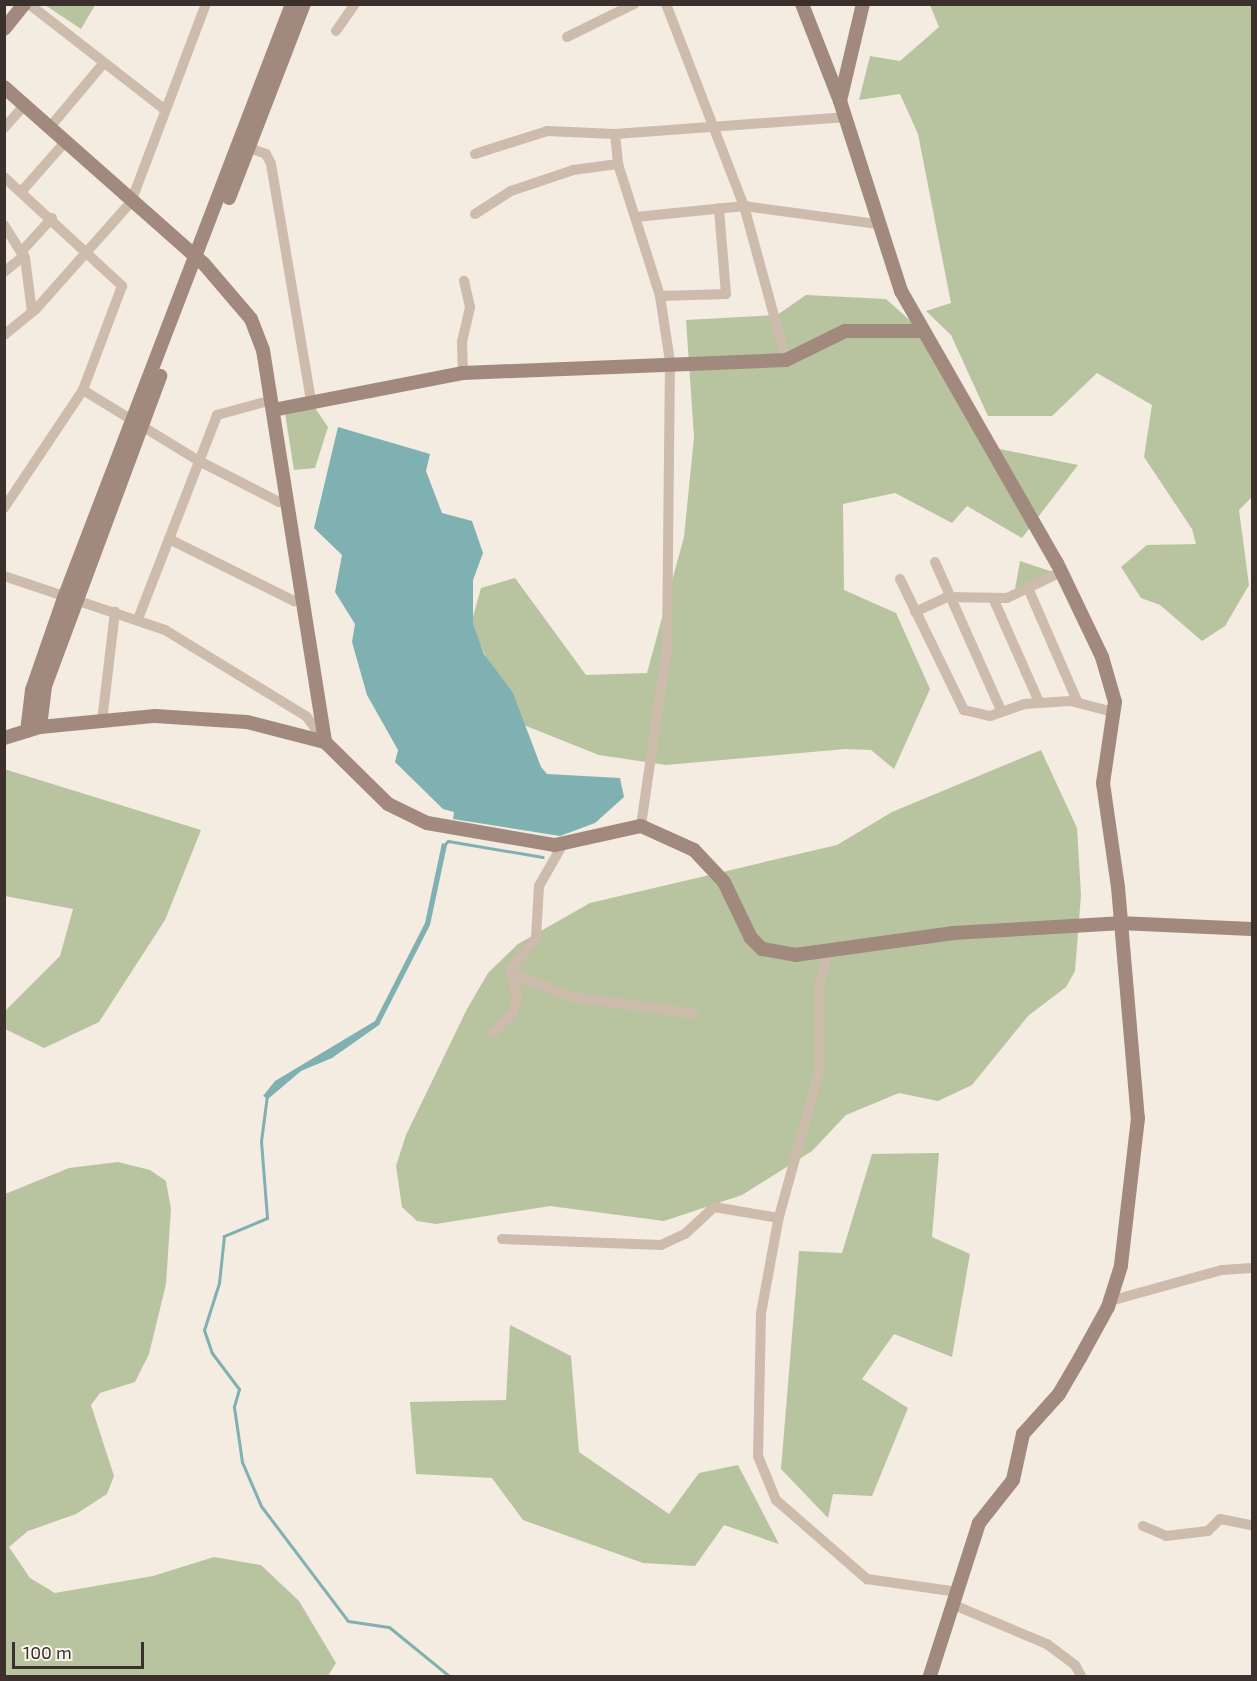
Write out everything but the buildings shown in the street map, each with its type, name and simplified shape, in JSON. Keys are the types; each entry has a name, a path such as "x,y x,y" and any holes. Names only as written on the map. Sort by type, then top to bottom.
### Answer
{"street":[{"path":"4,29 24,4"},
{"path":"28,4 102,65 165,110"},
{"path":"4,334 33,312 131,202 206,4"},
{"path":"201,261 292,4"},
{"path":"34,729 69,600 304,4"},
{"path":"336,31 355,4"},
{"path":"567,37 634,4"},
{"path":"666,4 715,125 744,206 786,360"},
{"path":"802,4 840,101 878,224 921,332 1061,572 1102,657 1113,712 1103,783 1138,1118 1131,1209 1110,1301 1059,1394 1023,1434 1012,1480 979,1523 930,1677"},
{"path":"840,101 863,4"},
{"path":"50,127 102,65"},
{"path":"4,87 131,202 201,261 251,319 273,405 325,742"},
{"path":"4,128 25,105"},
{"path":"475,154 547,131 615,134 844,117"},
{"path":"615,134 618,164 660,296 670,361 667,646 640,826"},
{"path":"21,192 66,141"},
{"path":"249,148 266,154 271,164 311,400"},
{"path":"475,214 511,191 573,170 618,164"},
{"path":"4,177 88,251 122,286 83,390 4,508"},
{"path":"636,217 744,206 878,224"},
{"path":"660,296 726,294 719,208"},
{"path":"4,272 52,218"},
{"path":"4,225 22,254 33,312"},
{"path":"463,373 462,342 470,306 464,280"},
{"path":"138,619 219,412 311,400 463,373 670,361 786,360 845,332 921,332"},
{"path":"83,390 200,461 279,502 288,501"},
{"path":"169,539 294,601 304,599"},
{"path":"936,562 1002,710"},
{"path":"915,612 951,597 993,598 1028,588 1061,572"},
{"path":"4,576 69,600 138,619 306,716 325,742 388,804 411,817 563,844 640,826 694,850 724,882 751,938 762,949 795,955 830,947 1119,923 1252,929"},
{"path":"900,579 964,710 990,716 1002,710 1039,702 1078,703 1113,712"},
{"path":"1028,588 1078,703"},
{"path":"993,598 1039,702"},
{"path":"102,721 115,612"},
{"path":"4,738 34,729 102,721 201,716 325,742"},
{"path":"510,973 536,938 539,886 563,844"},
{"path":"830,947 819,986 820,1068 779,1218 761,1314 757,1390 758,1456 766,1485 796,1520 867,1579 956,1599 1047,1644 1075,1665 1081,1677"},
{"path":"510,973 572,997 694,1014"},
{"path":"493,1033 517,999 510,973"},
{"path":"502,1239 661,1245 685,1234 714,1207 779,1218"},
{"path":"1110,1301 1222,1270 1252,1268"},
{"path":"1143,1526 1166,1536 1208,1531 1220,1519 1252,1525"}],"green space":[{"path":"45,5 95,5 81,29"},
{"path":"930,5 1252,5 1252,497 1239,510 1249,585 1225,626 1202,641 1160,605 1141,598 1121,567 1147,545 1196,544 1192,529 1144,457 1152,405 1097,373 1052,416 988,416 951,335 926,311 951,303 918,134 900,94 859,100 870,56 900,61 939,27"},
{"path":"806,295 886,299 934,342 985,446 1078,465 1022,538 967,506 952,523 895,493 843,504 844,590 896,613 930,689 894,769 871,750 845,749 666,765 599,755 516,722 471,624 481,588 515,578 586,675 647,673 684,537 694,437 686,320 777,315"},
{"path":"313,405 328,427 315,468 294,470 285,413"},
{"path":"1020,561 1053,572 1015,589"},
{"path":"1041,750 1077,828 1081,895 1075,971 1066,987 1028,1016 972,1085 938,1101 899,1093 846,1115 812,1151 742,1195 664,1221 550,1206 436,1224 417,1221 402,1207 396,1166 406,1135 467,1009 488,973 518,944 590,903 837,845 892,812"},
{"path":"4,769 201,830 165,920 99,1022 44,1048 5,1029 5,1011 60,956 73,909 5,896"},
{"path":"939,1153 932,1237 970,1254 952,1357 894,1334 862,1379 908,1408 872,1496 833,1494 828,1518 781,1469 799,1251 842,1253 872,1154"},
{"path":"118,1162 150,1170 166,1181 171,1209 166,1284 149,1354 135,1382 100,1393 91,1405 114,1476 107,1494 76,1514 28,1531 9,1547 30,1578 55,1593 153,1576 214,1557 261,1565 299,1601 336,1663 328,1676 5,1676 5,1194 69,1168"},
{"path":"510,1325 571,1356 579,1452 669,1514 699,1473 738,1465 779,1544 724,1525 695,1566 643,1563 523,1520 492,1478 416,1474 410,1402 506,1400"}],"water":[{"path":"338,427 430,454 426,471 442,513 472,521 483,553 473,580 473,624 484,654 513,693 541,767 547,774 620,778 624,797 595,823 560,836 453,819 454,812 443,809 395,762 398,750 367,695 352,642 355,624 335,592 342,555 314,528"},
{"path":"442,843 447,845 430,925 379,1025 332,1058 301,1071 268,1099 263,1096 275,1081 375,1021 425,923"}],"waterway":[{"path":"444,845 448,841 543,857"},
{"path":"267,1095 261,1141 267,1218 224,1236 219,1283 204,1330 212,1353 239,1389 234,1407 242,1462 261,1506 348,1621 389,1627 449,1676"}]}
